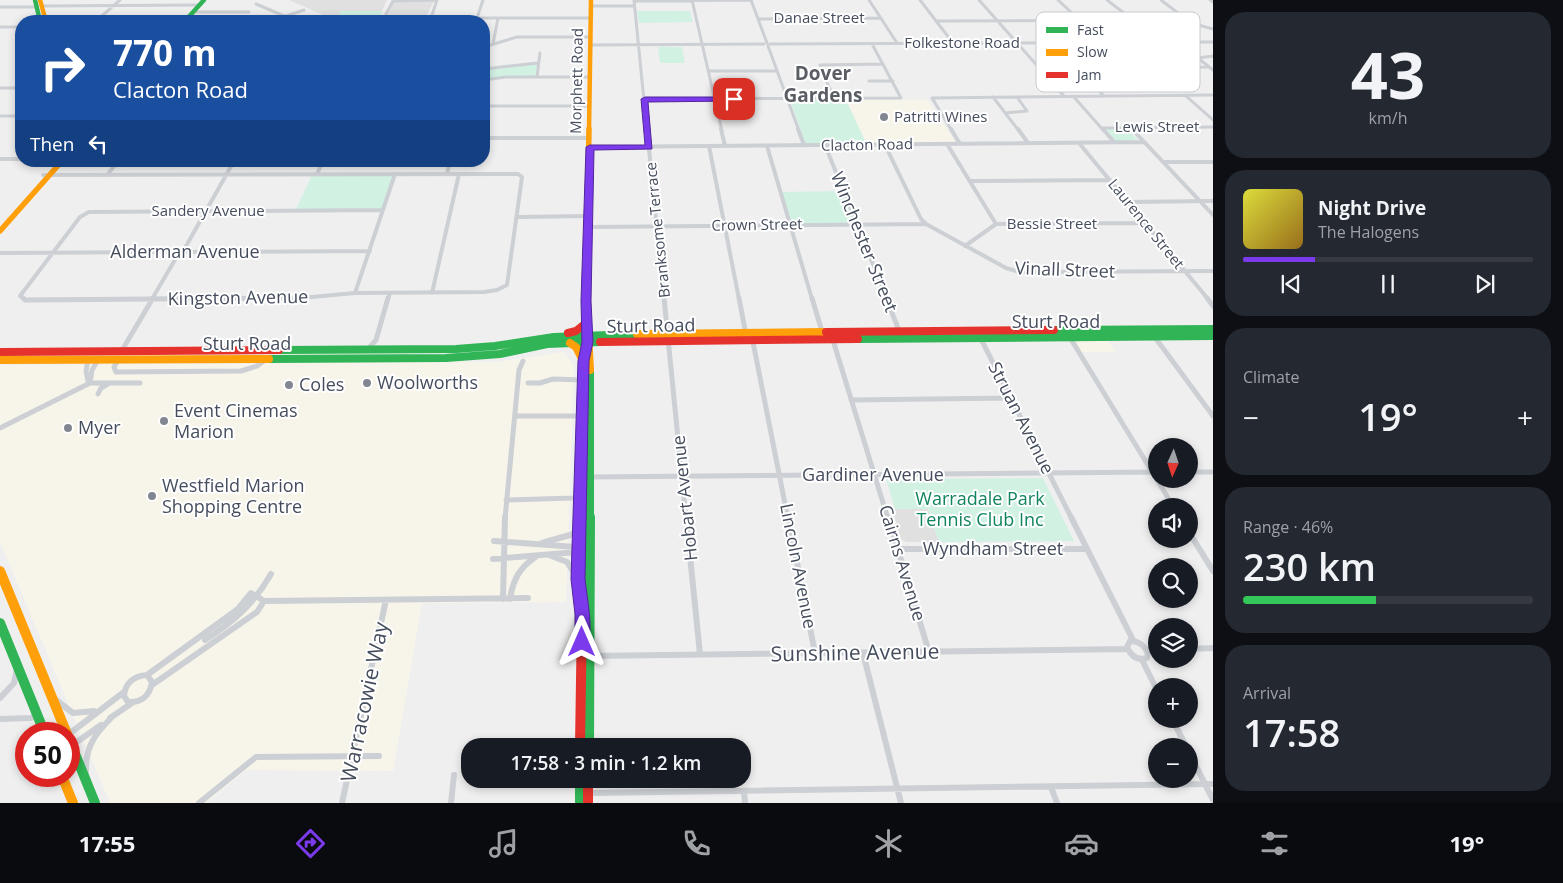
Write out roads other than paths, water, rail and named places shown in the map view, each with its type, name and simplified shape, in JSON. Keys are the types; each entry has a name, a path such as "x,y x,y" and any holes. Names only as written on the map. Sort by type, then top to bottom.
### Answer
{"main road":[{"path":"38,3 43,15"},
{"path":"190,15 201,3"},
{"name":"Morphett Road","path":"580,738 589,549 587,322 591,3"},
{"path":"0,231 51,167"},
{"path":"0,223 55,167"},
{"path":"554,336 576,331 587,322"},
{"name":"Sturt Road","path":"0,352 472,348 554,336 588,338 832,336 901,335 977,330 1213,329"},
{"name":"Sturt Road","path":"901,335 981,338 1213,336"},
{"name":"Sturt Road","path":"0,360 372,359 477,356 588,338 609,342 669,337"},
{"path":"570,342 587,361 598,347 609,342"},
{"path":"370,350 372,359"},
{"path":"18,352 34,356 93,359"},
{"name":"Morphett Road","path":"587,361 583,380 578,579 585,656 588,738"},
{"path":"0,571 63,722"},
{"path":"0,623 41,722"},
{"path":"80,767 95,803"},
{"path":"66,787 73,803"},
{"path":"580,788 580,803"},
{"path":"588,788 588,803"}],"street":[{"path":"103,15 120,0"},
{"path":"259,0 256,4 281,15"},
{"path":"387,15 393,0 437,0 432,15"},
{"path":"478,15 482,0"},
{"path":"634,0 751,0 804,145"},
{"name":"Branksome Terrace","path":"634,0 669,337"},
{"path":"692,0 725,146"},
{"path":"869,0 897,44"},
{"path":"920,0 953,43"},
{"path":"978,0 1036,64"},
{"path":"1058,0 1071,12"},
{"path":"1107,0 1123,12"},
{"path":"1160,0 1176,12"},
{"path":"0,6 38,3 114,6 201,3"},
{"path":"591,3 634,6"},
{"path":"291,15 304,10"},
{"path":"193,12 250,12 247,15"},
{"path":"490,18 591,18"},
{"path":"492,44 498,18"},
{"name":"Danae Street","path":"758,19 880,18"},
{"path":"936,21 1036,21"},
{"path":"0,27 15,27"},
{"path":"1200,27 1213,29"},
{"name":"Folkestone Road","path":"494,37 639,45 1036,43"},
{"path":"492,44 517,37"},
{"name":"Folkestone Road","path":"1200,42 1213,42"},
{"path":"645,99 900,99 902,97 872,44"},
{"path":"537,77 540,53"},
{"path":"1200,58 1213,56"},
{"path":"1200,60 1213,70"},
{"path":"490,68 538,63"},
{"path":"834,99 820,65 883,64"},
{"path":"1200,67 1208,67"},
{"path":"708,72 776,71"},
{"path":"490,80 590,77"},
{"path":"869,81 893,81"},
{"path":"0,88 15,88"},
{"path":"1060,92 1064,96"},
{"path":"1100,92 1104,96"},
{"path":"960,144 932,98 1213,95"},
{"path":"1005,113 1027,111 1017,96"},
{"path":"1073,96 1114,142"},
{"path":"1186,96 1213,120"},
{"path":"993,97 1028,143"},
{"path":"490,106 590,106"},
{"path":"0,116 15,116"},
{"name":"Lewis Street","path":"1101,128 1213,127"},
{"path":"1130,128 1213,216"},
{"path":"490,138 590,138"},
{"name":"Clacton Road","path":"590,147 1144,142"},
{"name":"Laurence Street","path":"1079,143 1213,306"},
{"path":"947,144 996,224"},
{"name":"Winchester Street","path":"826,145 901,335"},
{"path":"885,145 921,218 926,224"},
{"name":"Lincoln Avenue","path":"709,146 724,226 780,476 815,653"},
{"path":"767,146 823,336"},
{"path":"0,159 15,159"},
{"path":"1163,162 1213,162"},
{"path":"108,174 113,167"},
{"path":"121,352 231,167"},
{"path":"317,174 320,167"},
{"path":"447,174 449,167"},
{"path":"355,293 395,174"},
{"path":"432,292 458,174"},
{"path":"46,175 516,174 522,177 517,217 589,216"},
{"path":"970,181 1110,180"},
{"path":"1127,202 1213,201"},
{"name":"Sandery Avenue","path":"53,252 80,217 89,212 383,210"},
{"name":"Kingston Avenue","path":"53,252 20,294 22,299 301,298 355,293 494,291 504,287 509,282 517,217"},
{"name":"Bessie Street","path":"965,246 996,224 1145,223"},
{"name":"Crown Street","path":"589,227 926,224"},
{"name":"Vinall Street","path":"926,224 1006,268 1019,272 1213,271"},
{"name":"Alderman Avenue","path":"0,253 370,251"},
{"path":"370,350 376,340 390,293"},
{"path":"1064,329 1148,462"},
{"path":"1149,329 1213,416"},
{"name":"Struan Avenue","path":"977,330 1133,640"},
{"name":"Cairns Avenue","path":"832,336 929,652"},
{"name":"Hobart Avenue","path":"669,337 700,654"},
{"path":"90,383 87,379 86,371 93,359"},
{"path":"90,383 93,359"},
{"path":"118,360 114,367 116,372 241,371 257,366 265,359"},
{"path":"506,599 504,542 506,500 520,366 523,361"},
{"path":"528,383 540,383 553,379 583,380"},
{"path":"2,427 90,383 140,383"},
{"path":"98,394 101,388 111,383"},
{"path":"852,400 1011,398"},
{"path":"515,416 582,416"},
{"name":"Gardiner Avenue","path":"589,477 1148,472"},
{"path":"1198,472 1213,472"},
{"path":"506,500 573,498 580,495"},
{"path":"537,544 570,535 580,530"},
{"path":"494,541 589,549"},
{"path":"1198,547 1213,571"},
{"path":"492,559 579,549"},
{"name":"Wyndham Street","path":"898,549 1087,550"},
{"path":"548,554 567,562 578,579"},
{"path":"506,599 517,571 526,562 539,555"},
{"path":"205,640 250,608 260,595 270,574"},
{"path":"132,703 125,700 124,692 127,685 134,678 147,675 238,609 252,593 264,601 528,598"},
{"name":"Warracowie Way","path":"342,803 354,756 386,600"},
{"path":"80,738 132,703 144,698 152,685 256,612 264,601"},
{"path":"1142,660 1147,658 1147,650 1143,645 1133,640 1127,644 1128,650 1132,656 1142,660 1151,678"},
{"path":"1198,649 1213,648"},
{"name":"Sunshine Avenue","path":"585,656 1128,650"},
{"path":"863,652 901,803"},
{"path":"0,698 14,684 18,665"},
{"path":"147,675 151,679 152,685"},
{"path":"80,724 124,692"},
{"path":"50,694 68,712 77,714 97,711"},
{"path":"0,719 30,718 38,715"},
{"path":"88,785 86,751 89,742 112,717"},
{"path":"200,803 256,757 379,756"},
{"path":"1198,766 1209,784 1213,800"},
{"path":"451,803 454,775"},
{"path":"580,793 1209,784"},
{"path":"1051,786 1057,803"},
{"path":"744,791 745,803"}],"place":[{"name":"Patritti Wines","path":"884,117"},
{"name":"Woolworths","path":"367,383"},
{"name":"Coles","path":"289,385"},
{"name":"Event Cinemas Marion","path":"164,421"},
{"name":"Myer","path":"68,428"},
{"name":"Westfield Marion Shopping Centre","path":"152,496"}],"district":[{"name":"Dover Gardens","path":"823,84"}],"park label":[{"name":"Warradale Park Tennis Club Inc","path":"980,509"}]}
